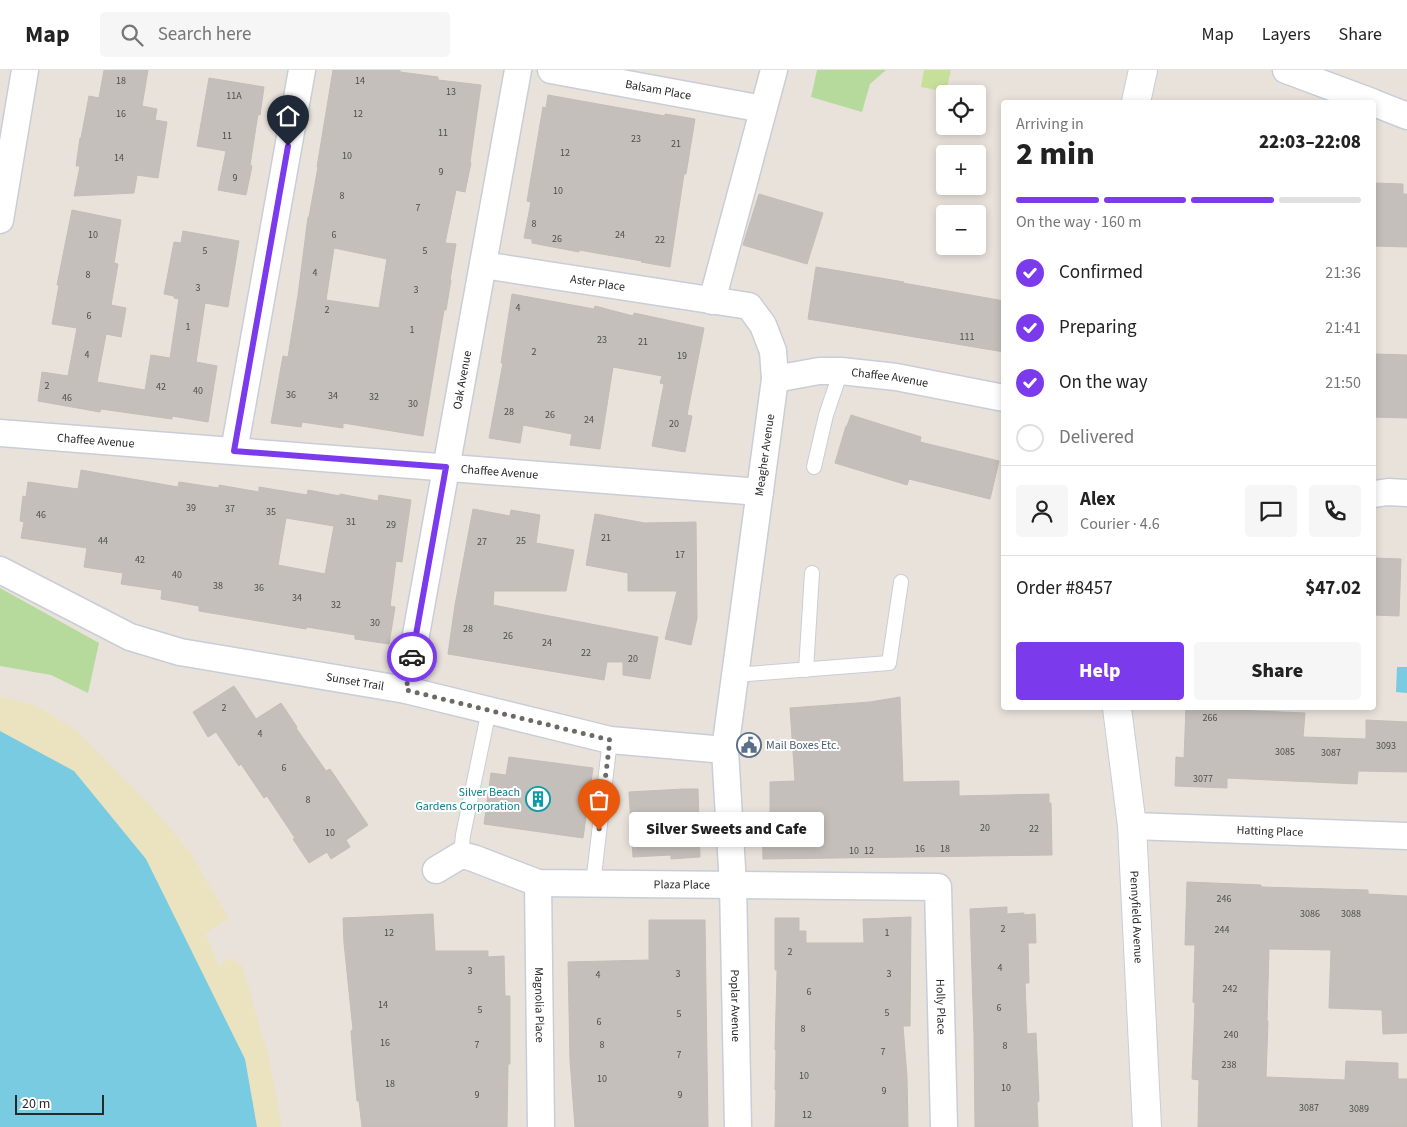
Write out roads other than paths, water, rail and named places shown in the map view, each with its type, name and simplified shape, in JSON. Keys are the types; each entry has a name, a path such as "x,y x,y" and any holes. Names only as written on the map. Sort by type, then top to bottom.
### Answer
{"street":[{"path":"0,220 25,70"},
{"path":"234,451 302,70"},
{"name":"Oak Avenue","path":"406,690 518,70"},
{"name":"Balsam Place","path":"551,70 764,109"},
{"path":"712,301 774,70"},
{"path":"1136,100 1143,70"},
{"path":"1286,70 1365,100"},
{"path":"1376,104 1407,116"},
{"name":"Aster Place","path":"483,265 712,301"},
{"name":"Meagher Avenue","path":"712,301 749,306 763,325 773,351 775,379 725,750 732,885"},
{"name":"Chaffee Avenue","path":"775,379 820,371 841,371 896,377 1001,397"},
{"name":"Chaffee Avenue","path":"0,433 760,492"},
{"path":"1376,494 1407,493"},
{"name":"Sunset Trail","path":"0,570 130,637 180,652 406,690 610,740 725,750"},
{"name":"Pennyfield Avenue","path":"1117,710 1132,826 1147,1127"},
{"name":"Hatting Place","path":"1132,826 1407,836"},
{"path":"436,870 461,855"},
{"name":"Plaza Place","path":"461,855 538,883 938,887"},
{"name":"Magnolia Place","path":"538,883 541,1127"},
{"name":"Poplar Avenue","path":"732,885 738,1127"},
{"name":"Holly Place","path":"938,887 944,1127"}],"lane":[{"path":"814,467 826,415 841,371"},
{"path":"806,670 812,574"},
{"path":"735,675 889,663 901,582"},
{"path":"461,855 463,835 489,710"},
{"path":"593,884 610,740"}],"water":[{"path":"1397,667 1407,667 1407,693 1396,692"},
{"path":"0,731 74,771 146,859 245,1059 257,1127 0,1127"}],"place":[{"name":"Mail Boxes Etc.","path":"749,745"},
{"name":"Silver Beach Gardens Corporation","path":"538,799"},
{"name":"Silver Sweets and Cafe","path":"599,830"}]}
